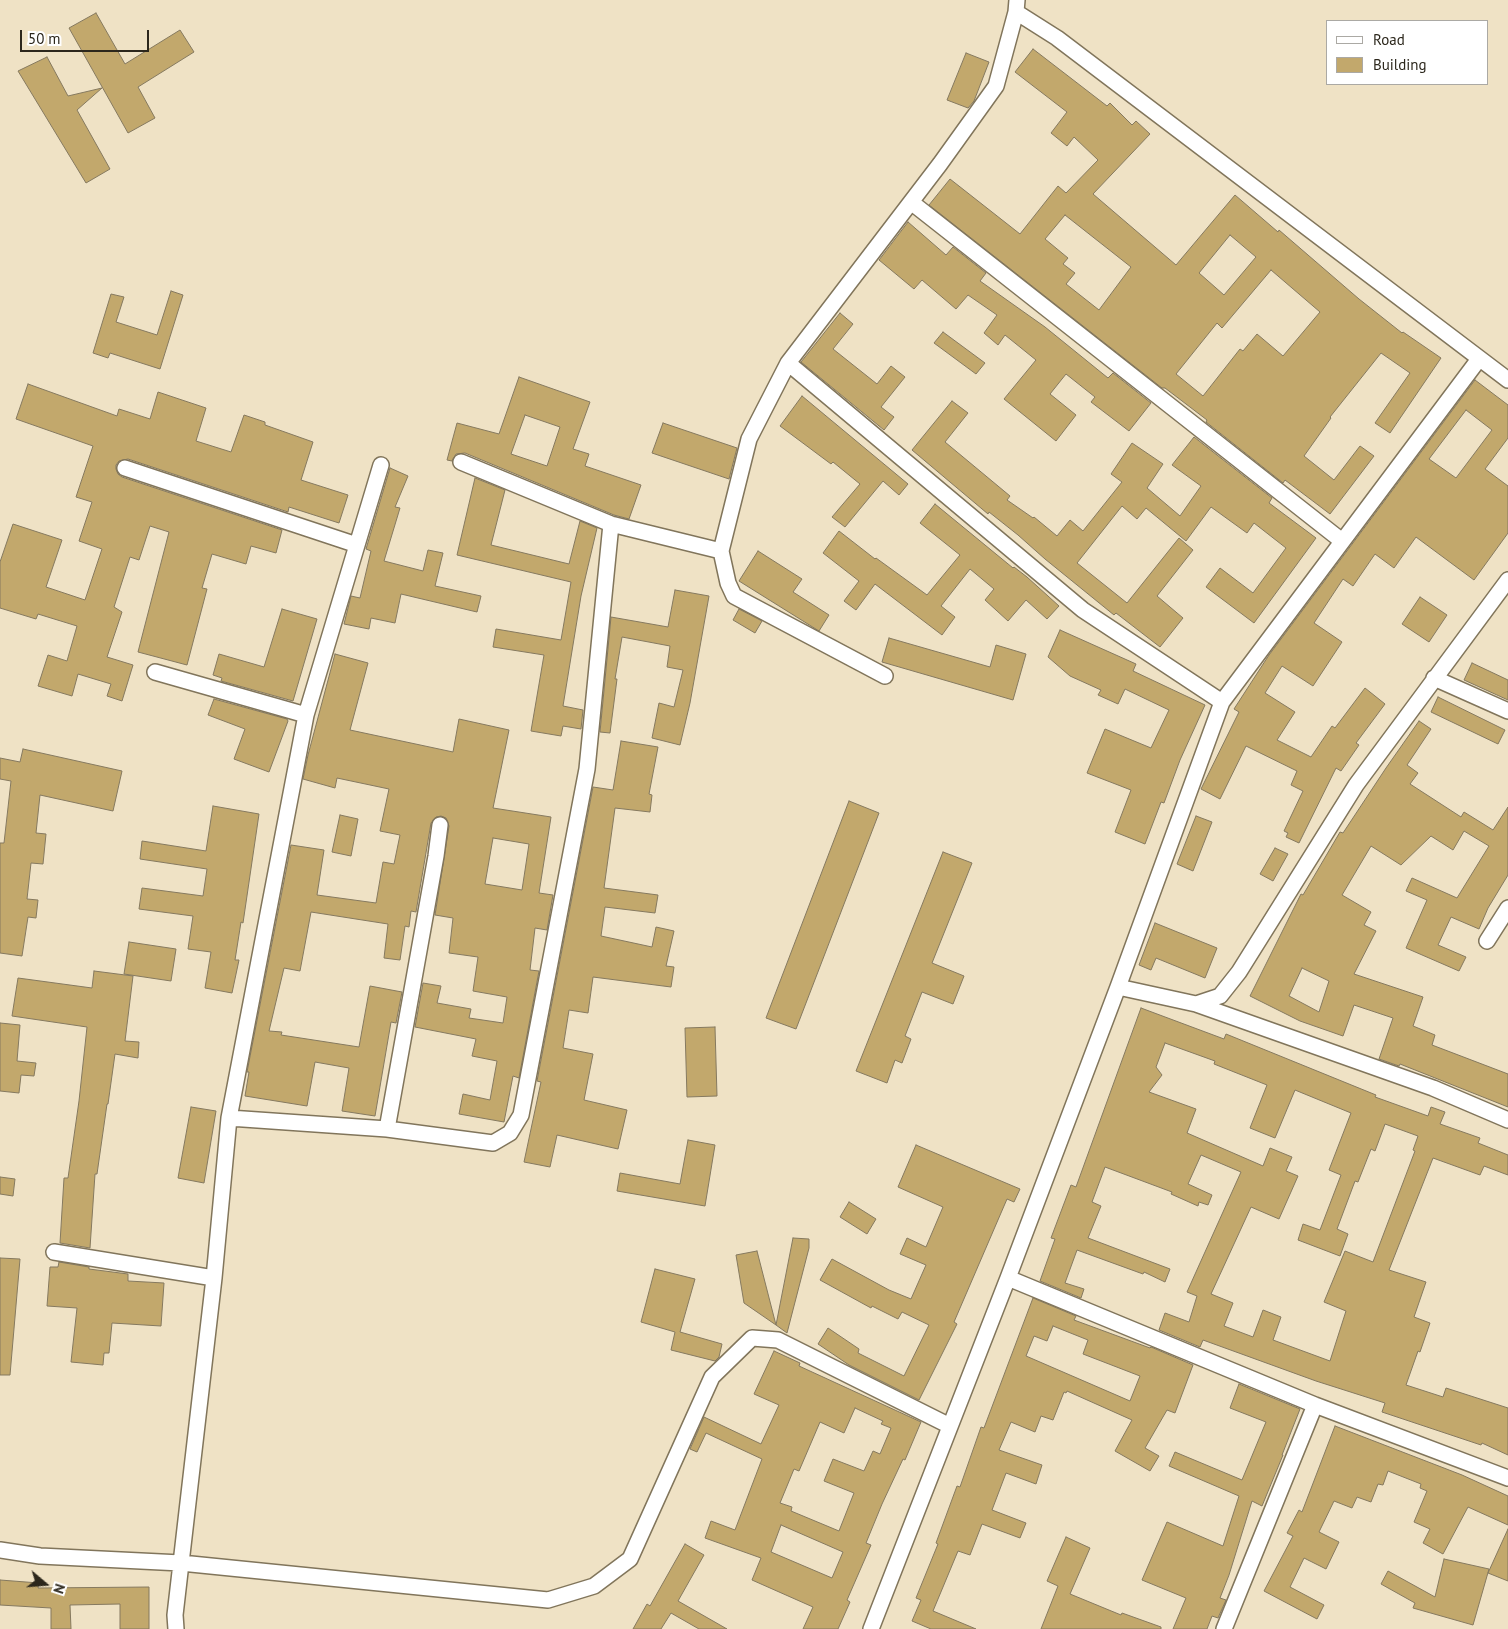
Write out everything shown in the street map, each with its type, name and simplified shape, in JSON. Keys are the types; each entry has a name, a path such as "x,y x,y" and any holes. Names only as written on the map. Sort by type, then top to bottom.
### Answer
{"street":[{"path":"886,676 734,596 728,583 721,551 749,440 788,362 911,202 996,86 1017,6 1508,380"},
{"path":"911,202 1342,541"},
{"path":"871,1629 1008,1278 1118,987 1222,702 1478,359"},
{"path":"788,362 1083,610 1222,702"},
{"path":"461,462 611,524 721,551"},
{"path":"176,1629 181,1563 214,1278 229,1118 306,715 381,465"},
{"path":"125,468 357,545"},
{"path":"229,1118 387,1129 493,1143 510,1133 521,1115 587,769 611,524"},
{"path":"1196,1004 1220,996 1239,972 1356,784 1508,580"},
{"path":"155,672 306,715"},
{"path":"1434,678 1508,712"},
{"path":"387,1129 440,825"},
{"path":"1486,941 1508,908"},
{"path":"1118,987 1196,1004 1433,1088 1508,1120"},
{"path":"54,1252 214,1278"},
{"path":"1008,1278 1315,1405 1508,1478"},
{"path":"0,1550 40,1556 181,1563 548,1600 594,1586 630,1559 712,1376 752,1338 778,1340 950,1426"},
{"path":"1224,1629 1315,1405"}],"building":[{"path":"96,13 125,64 180,30 194,52 138,87 155,118 128,133 69,28"},
{"path":"1033,49 1107,106 1110,103 1132,125 1136,121 1150,134 1093,194 1176,265 1235,195 1359,299 1402,333 1441,358 1390,433 1375,423 1410,373 1381,353 1330,417 1304,456 1334,480 1360,446 1374,456 1330,514 1285,480 1283,483 1206,422 1207,420 1165,388 1162,388 929,205 950,179 1020,234 1058,186 1066,193 1098,160 1074,137 1067,146 1051,133 1067,112 1015,72","holes":["1065,215 1131,267 1099,310 1066,284 1075,273 1063,264 1068,258 1045,239","1230,235 1256,257 1224,295 1199,273","1271,270 1320,312 1283,356 1257,334 1243,351 1240,349 1203,396 1176,374 1217,323 1222,328"]},
{"path":"966,53 989,62 974,101 968,108 947,100"},
{"path":"47,57 68,96 102,88 77,110 110,169 86,183 18,71"},
{"path":"908,222 946,255 953,247 986,273 980,281 1045,327 1108,378 1113,373 1151,403 1129,431 1091,402 1095,397 1066,374 1050,394 1076,415 1056,441 1004,399 1036,360 1005,335 998,345 984,333 997,315 968,295 956,309 922,280 914,289 879,260"},
{"path":"171,291 183,295 160,369 110,353 108,358 93,353 111,294 124,297 116,322 157,335"},
{"path":"840,313 853,324 833,349 877,384 891,366 905,377 881,407 894,417 884,430 801,362"},
{"path":"943,332 985,363 976,374 934,343"},
{"path":"519,377 590,402 573,449 589,454 585,466 641,485 629,519 614,515 465,453 456,454 452,461 447,460 457,423 499,434","holes":["525,415 560,427 547,466 511,454"]},
{"path":"1475,380 1508,405 1508,438 1485,469 1508,486 1508,533 1474,580 1416,537 1394,568 1375,554 1353,586 1343,579 1314,623 1342,642 1313,686 1282,666 1265,693 1295,712 1277,740 1311,757 1332,726 1335,728 1365,688 1385,704 1356,743 1359,745 1341,771 1336,768 1299,843 1286,837 1288,833 1284,831 1303,791 1291,785 1297,771 1246,746 1220,799 1201,789 1239,712 1234,709 1269,655","holes":["1466,410 1492,430 1456,478 1429,459"]},
{"path":"28,384 117,416 119,409 150,419 158,392 206,408 196,441 231,452 244,415 265,422 265,425 313,442 301,480 348,495 339,523 289,507 288,512 128,459 119,461 116,469 122,477 282,530 276,553 251,546 246,564 212,554 202,588 207,589 187,665 138,652 169,532 150,526 139,560 130,557 114,607 122,612 107,657 133,665 122,701 107,696 111,684 78,674 72,696 38,686 48,655 67,661 77,626 38,614 36,619 0,608 0,562 13,524 62,540 46,587 85,600 102,549 79,541 92,502 76,497 93,446 16,419"},
{"path":"802,396 908,484 899,495 883,481 845,527 832,517 860,484 833,462 831,464 780,426"},
{"path":"952,401 968,413 945,442 1010,496 1007,500 1034,517 1057,536 1070,520 1083,531 1122,482 1111,474 1132,443 1163,464 1147,488 1180,516 1201,486 1172,465 1194,437 1272,498 1269,503 1316,538 1254,623 1206,587 1220,568 1253,593 1286,548 1254,523 1247,533 1211,507 1186,541 1146,508 1137,519 1122,506 1077,563 1127,603 1179,538 1193,550 1157,596 1183,618 1160,647 1116,613 1114,615 912,450"},
{"path":"663,423 737,448 729,479 652,453"},
{"path":"390,468 408,476 395,507 400,508 384,561 423,571 428,550 443,553 435,586 481,596 477,612 401,594 395,623 371,618 369,629 344,624 351,596 360,598 371,551 366,549"},
{"path":"475,478 505,490 491,545 569,564 580,521 597,528 581,596 563,706 583,710 581,729 563,726 561,736 531,731 544,655 493,647 496,629 561,640 571,582 457,555"},
{"path":"935,504 1013,568 1027,577 1059,606 1047,619 1026,600 1008,621 985,600 994,589 970,569 941,606 955,617 942,635 875,584 856,610 844,601 859,581 823,553 839,531 927,595 960,555 920,523"},
{"path":"758,551 802,579 793,592 829,615 819,631 739,581"},
{"path":"675,590 709,596 690,703 680,745 652,738 659,703 674,707 683,670 667,667 670,646 622,637 615,679 617,679 610,733 600,732 611,617 668,627"},
{"path":"1420,597 1447,615 1429,642 1402,624"},
{"path":"282,609 317,619 293,701 221,681 222,678 213,675 219,654 264,667"},
{"path":"739,609 762,621 755,633 733,620"},
{"path":"1060,630 1136,664 1133,671 1205,705 1180,760 1164,803 1161,802 1145,844 1115,832 1131,790 1087,773 1105,729 1151,748 1169,710 1125,689 1118,704 1098,695 1101,690 1070,676 1048,657"},
{"path":"889,638 990,667 996,645 1026,654 1013,700 882,662"},
{"path":"335,654 368,663 350,730 453,752 459,719 509,730 493,808 551,817 539,893 553,895 547,930 535,928 530,970 539,971 519,1078 513,1076 504,1122 459,1114 463,1094 490,1100 497,1061 472,1056 476,1039 415,1027 423,983 441,986 437,1003 471,1009 469,1018 503,1023 507,997 473,991 478,957 449,953 453,918 435,915 449,826 446,818 441,816 436,817 431,823 416,912 411,911 409,927 405,926 400,960 384,958 388,924 311,912 300,971 284,968 269,1031 282,1032 281,1035 359,1047 370,986 402,992 396,1023 391,1022 375,1116 342,1111 349,1068 315,1062 307,1106 245,1096 249,1072 247,1072 291,845 324,850 317,895 376,903 383,862 394,864 400,835 380,831 389,789 337,778 335,788 303,779","holes":["493,838 529,844 522,890 485,884"]},
{"path":"1472,663 1508,680 1508,700 1464,680"},
{"path":"1438,697 1505,730 1498,744 1431,712"},
{"path":"214,699 287,719 288,721 269,772 234,759 245,729 208,715"},
{"path":"1419,721 1431,729 1407,765 1418,773 1410,784 1461,817 1464,812 1493,830 1508,807 1508,875 1488,908 1479,929 1451,917 1438,945 1466,957 1459,971 1406,948 1427,900 1406,891 1412,878 1457,898 1489,846 1464,831 1453,850 1431,836 1401,865 1371,846 1342,895 1371,912 1364,925 1376,931 1354,974 1423,997 1413,1026 1435,1035 1432,1045 1508,1074 1508,1107 1400,1064 1399,1066 1379,1059 1393,1018 1354,1005 1343,1036 1300,1021 1250,996 1301,894 1303,895 1340,832 1343,833","holes":["1302,968 1329,981 1319,1012 1289,996"]},
{"path":"621,741 658,747 649,794 652,795 650,812 615,808 604,888 658,895 655,913 605,907 601,936 652,947 656,927 674,931 666,966 674,967 671,987 593,977 588,1013 569,1010 563,1048 593,1054 584,1100 627,1110 618,1149 557,1135 550,1167 524,1162 541,1082 537,1081 593,787 613,790"},
{"path":"23,749 122,771 113,811 40,795 36,833 46,834 43,864 31,863 27,899 38,900 36,918 28,917 22,956 0,953 0,843 4,843 11,781 0,779 0,758 20,762"},
{"path":"849,801 879,813 796,1029 766,1018"},
{"path":"213,806 259,814 243,923 241,922 235,960 239,960 232,993 205,988 211,952 188,949 193,916 139,909 142,888 203,896 207,869 140,859 142,841 206,851"},
{"path":"340,815 358,819 351,856 332,852"},
{"path":"1196,816 1212,822 1193,871 1177,864"},
{"path":"1275,848 1288,854 1273,881 1260,874"},
{"path":"943,852 972,863 932,963 964,976 953,1004 922,992 905,1036 911,1039 902,1063 895,1060 887,1083 856,1071"},
{"path":"1155,923 1217,948 1205,978 1156,958 1151,970 1139,965"},
{"path":"129,942 176,949 171,981 124,974"},
{"path":"94,971 133,976 125,1041 139,1042 138,1058 115,1054 97,1174 95,1174 90,1248 60,1243 64,1178 68,1178 87,1027 12,1016 18,978 92,988"},
{"path":"1141,1008 1224,1039 1226,1034 1376,1095 1375,1097 1428,1116 1431,1107 1445,1112 1440,1124 1480,1138 1478,1143 1508,1155 1508,1175 1484,1166 1480,1175 1433,1158 1389,1270 1426,1282 1414,1317 1430,1323 1406,1385 1443,1397 1446,1388 1508,1408 1508,1455 1482,1443 1481,1445 1382,1412 1385,1403 1316,1381 1203,1340 1200,1347 1159,1330 1165,1313 1189,1322 1197,1296 1187,1292 1241,1172 1201,1155 1188,1184 1212,1195 1208,1205 1199,1202 1198,1206 1171,1194 1172,1192 1105,1167 1092,1202 1101,1206 1088,1238 1170,1269 1165,1282 1144,1272 1143,1274 1077,1250 1065,1283 1084,1289 1081,1298 1040,1281 1055,1239 1051,1238 1071,1185 1076,1187","holes":["1165,1043 1215,1061 1214,1064 1267,1085 1250,1128 1275,1138 1295,1090 1351,1113 1329,1170 1341,1175 1320,1230 1303,1224 1298,1240 1340,1256 1348,1234 1337,1229 1355,1181 1358,1182 1371,1149 1375,1151 1385,1124 1418,1136 1413,1150 1415,1151 1373,1262 1345,1251 1324,1302 1346,1311 1330,1361 1273,1340 1281,1317 1263,1310 1253,1337 1224,1326 1233,1303 1211,1294 1251,1207 1279,1219 1298,1176 1286,1171 1292,1157 1270,1148 1263,1166 1187,1133 1196,1109 1149,1092 1162,1075 1156,1067"]},
{"path":"0,1023 20,1025 17,1061 36,1063 34,1076 21,1075 19,1093 0,1091"},
{"path":"715,1027 717,1096 687,1097 685,1028"},
{"path":"191,1107 216,1111 204,1183 178,1178"},
{"path":"688,1140 715,1145 705,1206 617,1191 620,1173 680,1184"},
{"path":"916,1145 1020,1189 1014,1202 1007,1199 954,1322 957,1324 919,1400 849,1365 818,1344 828,1328 859,1349 858,1353 904,1376 929,1325 902,1312 898,1319 872,1306 871,1308 820,1280 832,1259 889,1290 911,1299 926,1265 900,1254 907,1238 926,1247 943,1207 898,1187"},
{"path":"0,1177 15,1179 13,1196 0,1194"},
{"path":"849,1202 876,1219 867,1234 840,1217"},
{"path":"793,1238 809,1239 809,1248 787,1333 776,1325"},
{"path":"757,1251 776,1325 744,1303 736,1255"},
{"path":"0,1258 20,1259 10,1375 0,1375"},
{"path":"59,1262 89,1267 89,1269 128,1274 128,1281 164,1283 161,1326 112,1323 109,1353 104,1353 103,1365 71,1362 77,1308 47,1306 50,1267 58,1267"},
{"path":"655,1269 695,1279 680,1332 722,1344 719,1357 715,1361 671,1350 675,1332 641,1322"},
{"path":"1033,1298 1076,1316 1074,1320 1151,1347 1193,1365 1175,1413 1167,1410 1145,1448 1159,1456 1150,1471 1115,1451 1132,1420 1067,1391 1066,1393 1064,1392 1053,1420 1041,1416 1035,1432 1011,1422 999,1450 1042,1465 1036,1484 1006,1473 992,1510 1026,1523 1020,1538 982,1524 970,1555 958,1551 933,1611 976,1629 931,1629 912,1621 921,1600 916,1598 938,1544 936,1543 957,1486 960,1487 981,1427 984,1428","holes":["1053,1326 1088,1340 1083,1354 1140,1376 1130,1401 1026,1356 1034,1336 1047,1341"]},
{"path":"774,1351 800,1363 799,1366 921,1422 905,1460 903,1459 882,1504 866,1543 871,1545 847,1600 850,1602 838,1629 803,1629 813,1607 752,1580 761,1558 705,1538 711,1521 735,1530 762,1459 706,1433 697,1452 690,1449 704,1417 761,1444 779,1405 754,1394","holes":["855,1408 883,1421 881,1424 891,1428 880,1454 873,1451 864,1471 833,1459 824,1481 854,1493 839,1531 791,1511 792,1507 780,1503 794,1469 799,1471 820,1422 844,1433","781,1525 843,1552 832,1578 771,1552"]},
{"path":"1239,1384 1300,1409 1262,1506 1252,1501 1220,1598 1226,1600 1218,1618 1212,1616 1207,1629 1173,1629 1186,1598 1142,1580 1167,1522 1223,1546 1239,1496 1169,1466 1175,1452 1242,1480 1266,1422 1230,1408"},
{"path":"1335,1426 1462,1475 1508,1496 1508,1525 1468,1507 1443,1554 1423,1543 1430,1529 1414,1522 1427,1491 1420,1488 1421,1484 1388,1471 1383,1485 1378,1484 1371,1502 1357,1497 1352,1508 1334,1501 1319,1532 1339,1542 1326,1569 1304,1558 1290,1587 1324,1605 1317,1619 1264,1591 1293,1536 1287,1533 1299,1510 1302,1512"},
{"path":"1508,1529 1508,1581 1488,1573"},
{"path":"1066,1537 1090,1548 1070,1594 1121,1615 1122,1613 1161,1627 1161,1629 1041,1629 1058,1586 1047,1581"},
{"path":"685,1544 704,1555 678,1601 727,1629 699,1629 671,1613 661,1629 633,1629 647,1604 650,1606"},
{"path":"1444,1559 1489,1569 1473,1625 1413,1608 1415,1603 1381,1584 1388,1571 1435,1597"},
{"path":"0,1580 39,1583 38,1588 149,1587 149,1629 120,1629 120,1604 70,1605 71,1629 51,1629 51,1608 0,1605"}]}
